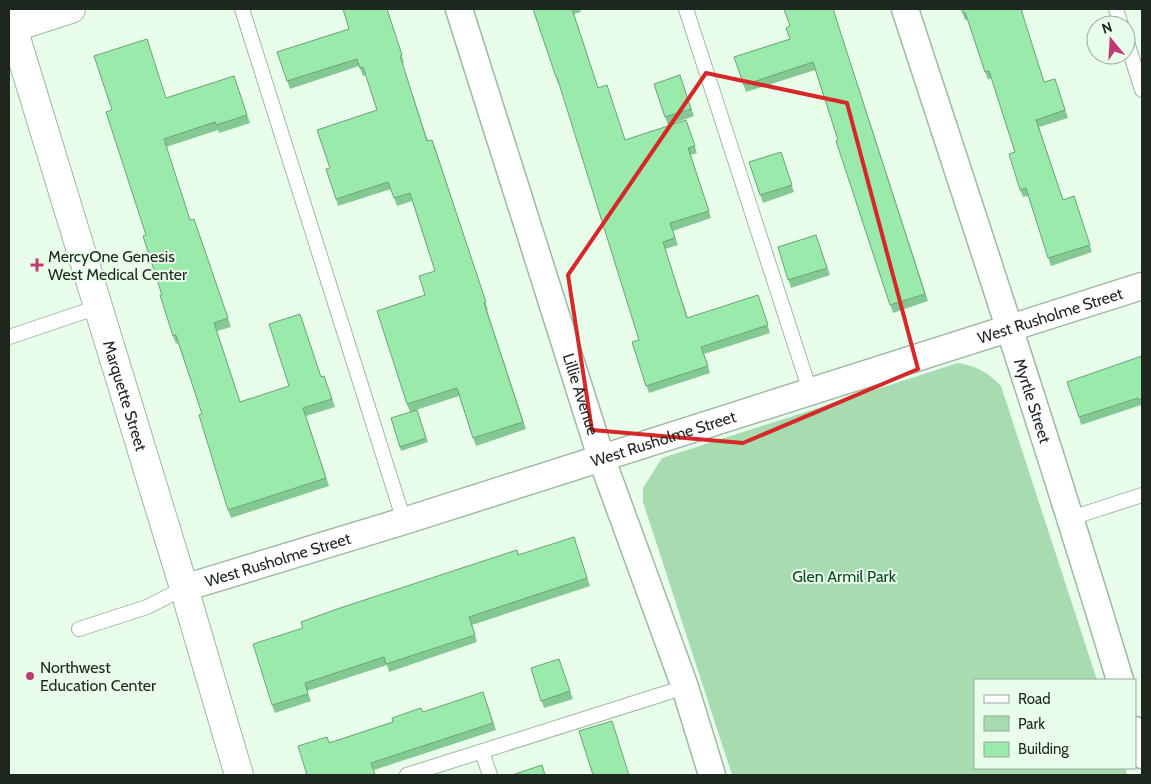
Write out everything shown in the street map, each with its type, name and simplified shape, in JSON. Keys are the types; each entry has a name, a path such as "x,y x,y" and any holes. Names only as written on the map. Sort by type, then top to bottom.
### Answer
{"street":[{"path":"10,24 71,9"},
{"name":"Lillie Avenue","path":"459,9 601,457 685,687 712,775"},
{"name":"Myrtle Street","path":"905,9 1010,328 1120,679"},
{"name":"Marquette Street","path":"10,24 184,588 239,775"},
{"name":"West Rusholme Street","path":"184,588 404,521 1142,286"},
{"path":"1136,734 1142,755"}],"lane":[{"path":"242,9 404,521"},
{"path":"686,9 810,391"},
{"path":"1134,65 1142,90"},
{"path":"9,337 98,308"},
{"path":"1070,518 1142,495"},
{"path":"79,629 147,607 184,588"},
{"path":"407,775 685,687"},
{"path":"482,752 490,775"}],"highlighted area":[{"path":"706,73 847,103 918,369 743,443 592,430 568,275"}],"green space":[{"name":"Glen Armil Park","path":"958,363 981,370 1001,386 1097,679 974,679 974,769 1125,769 1127,775 732,775 643,502 643,488 662,458"}],"building":[{"path":"343,9 387,9 427,141 432,140 486,302 484,303 523,422 473,438 457,388 407,404 377,311 425,295 419,276 435,271 410,193 394,198 388,182 336,199 326,169 330,168 317,130 377,110 363,67 360,68 357,59 287,81 277,52 349,29"},
{"path":"533,9 572,9 598,88 607,85 625,140 686,120 695,146 688,148 709,211 670,223 675,238 663,242 687,318 758,295 768,325 701,347 708,366 646,386 632,342 639,340 557,77"},
{"path":"784,9 833,9 925,294 890,305 836,141 838,140 813,62 744,85 734,57 790,39 786,28 790,26"},
{"path":"961,9 1021,9 1044,82 1055,79 1065,110 1036,120 1063,200 1074,196 1090,245 1048,258 1026,188 1020,190 1009,154 1015,152 989,71 985,72 965,12 963,13"},
{"path":"147,39 166,98 234,76 247,115 216,125 215,122 164,139 190,220 194,219 228,318 214,323 240,402 289,386 269,324 300,314 321,377 324,376 332,399 303,408 326,478 228,510 199,415 202,414 176,335 173,336 160,295 162,295 143,236 146,235 106,112 112,110 94,56"},
{"path":"680,75 691,109 665,117 654,84"},
{"path":"781,152 792,185 760,195 749,162"},
{"path":"816,235 827,268 788,280 778,247"},
{"path":"1142,356 1142,399 1139,400 1138,398 1079,417 1067,382"},
{"path":"417,410 426,438 400,447 391,418"},
{"path":"574,537 587,578 469,617 475,635 386,664 384,657 305,683 308,694 272,705 253,644 303,628 301,622 340,608 517,550 518,555"},
{"path":"559,659 570,691 541,701 531,668"},
{"path":"483,692 493,723 371,763 375,775 307,775 298,746 327,737 329,743 393,722 392,718 421,708 423,712"},
{"path":"612,721 629,775 593,775 579,731"},
{"path":"542,765 545,775 515,775 515,774"}],"place":[{"name":"MercyOne Genesis West Medical Center","path":"37,265"},
{"name":"Northwest Education Center","path":"30,676"}]}
